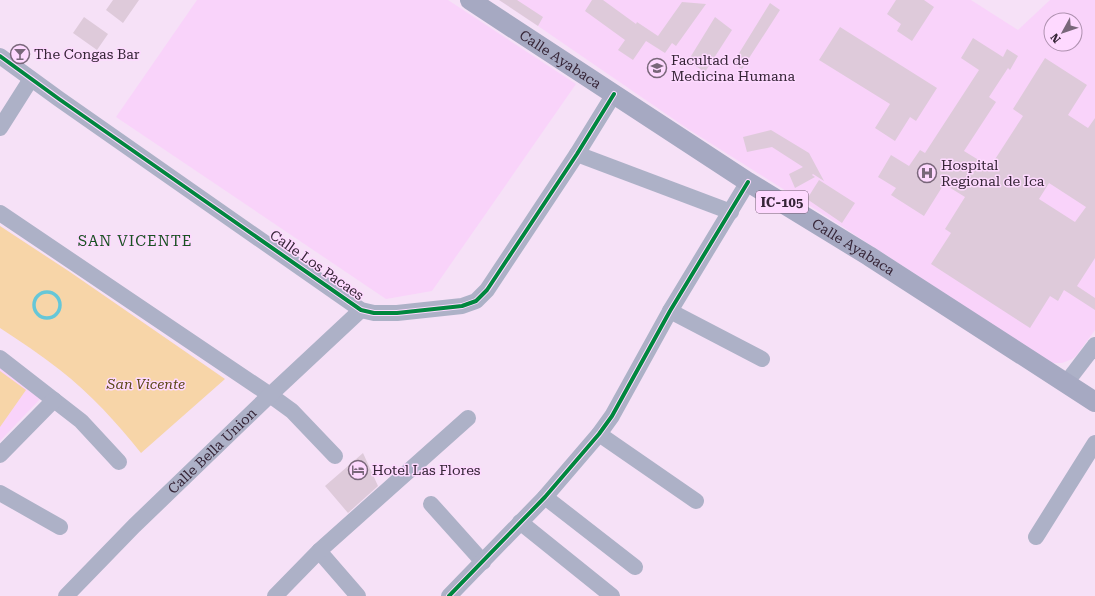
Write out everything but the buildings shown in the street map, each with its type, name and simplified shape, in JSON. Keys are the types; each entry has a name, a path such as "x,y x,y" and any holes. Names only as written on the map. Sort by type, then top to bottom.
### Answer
{"main road":[{"name":"Calle Ayabaca","path":"470,0 748,182 869,256 1095,402"}],"street":[{"name":"Calle Los Pacaes","path":"0,56 361,310 374,313 397,313 462,306 476,301 487,290 577,154 614,94"},
{"path":"0,128 31,79"},
{"path":"577,154 731,212"},
{"path":"449,596 545,497 599,434 612,416 670,311 748,182"},
{"path":"0,213 270,395 292,411 335,456"},
{"name":"Calle Bella Union","path":"66,596 134,526 361,310"},
{"path":"670,311 762,359"},
{"path":"1066,383 1095,345"},
{"path":"0,358 81,421 119,462"},
{"path":"0,455 54,400"},
{"path":"275,596 319,551 468,418"},
{"path":"599,434 696,502"},
{"path":"1036,537 1095,443"},
{"path":"0,493 60,527"},
{"path":"545,497 635,567"},
{"path":"432,504 483,562"},
{"path":"520,522 612,596"},
{"path":"319,551 358,596"}],"shaded area":[{"path":"197,0 448,0 576,84 432,291 386,299 116,117"},
{"name":"Hospital Regional de Ica","path":"499,0 971,0 1018,30 1050,0 1095,0 1095,330 1076,356 1062,363 1052,363 829,218 688,129"},
{"path":"0,364 42,397 0,441"}],"green space":[{"name":"San Vicente","path":"0,226 70,272 225,379 141,453 113,420 71,379 23,343 0,328"},
{"path":"0,371 26,390 0,427"}],"waterway":[{"path":"47,292 56,296 60,305 56,314 47,318 38,314 34,305 38,296 47,292"}],"cycle path":[{"path":"0,56 59,99 361,310 374,313 397,313 462,306 476,301 487,290 577,154 614,94"},
{"path":"449,596 545,497 599,434 612,416 670,311 748,182"}],"place":[{"name":"The Congas Bar","path":"20,54"},
{"name":"Facultad de Medicina Humana","path":"657,68"},
{"name":"Hospital Regional de Ica","path":"927,173"},
{"name":"Hotel Las Flores","path":"358,470"}],"district":[{"name":"SAN VICENTE","path":"135,241"}]}
